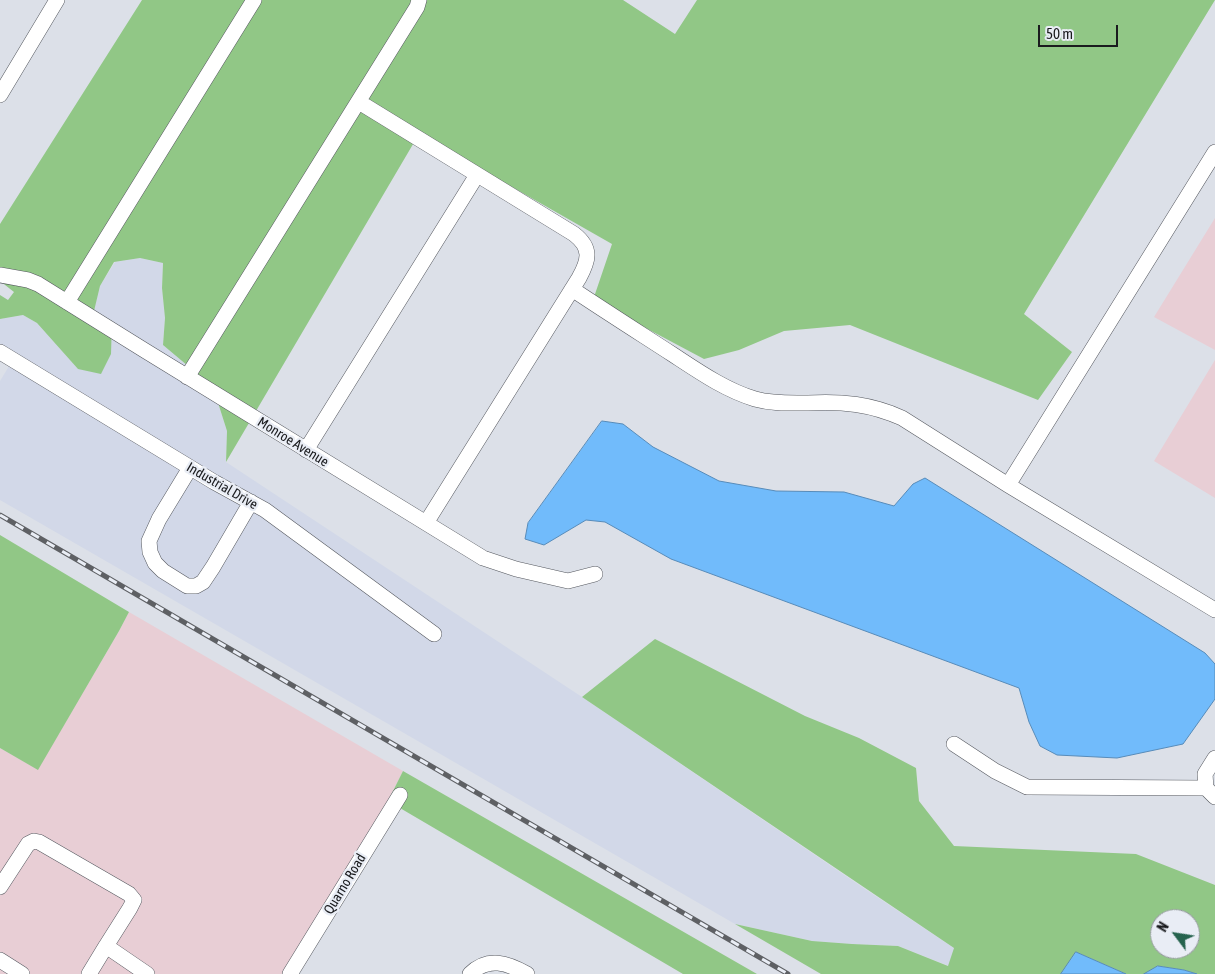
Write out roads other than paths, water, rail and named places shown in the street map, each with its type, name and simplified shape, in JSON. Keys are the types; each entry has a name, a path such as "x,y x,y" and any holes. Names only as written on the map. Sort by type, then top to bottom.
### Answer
{"street":[{"path":"0,96 57,0"},
{"path":"67,302 254,0"},
{"path":"187,377 359,102 417,7 419,0"},
{"path":"359,102 581,240 586,246 588,254 584,269 572,289 426,523"},
{"path":"1008,485 1215,152"},
{"path":"306,450 478,175"},
{"name":"Monroe Avenue","path":"0,275 28,280 67,302 483,558 516,569 568,582 595,574"},
{"path":"572,289 700,372 741,395 757,400 790,404 809,402 851,403 886,411 902,418 1008,485 1215,610"},
{"name":"Industrial Drive","path":"0,352 190,468 265,510 434,634"},
{"path":"190,468 158,519 149,541 150,552 155,563 163,571 187,586 196,586 203,582 251,502"},
{"path":"954,744 995,771 1027,788 1210,793 1205,774 1215,758"},
{"name":"Quarno Road","path":"290,974 400,795"},
{"path":"0,887 28,844 34,841 39,842 129,894 134,900 89,974"},
{"path":"106,946 147,974"},
{"path":"0,960 22,974"},
{"path":"470,974 473,970 482,966 499,963 514,967 527,974"}],"water":[{"path":"602,421 623,424 653,447 719,481 776,491 844,492 894,506 913,484 925,478 1205,653 1215,664 1215,699 1183,744 1117,758 1057,755 1040,746 1029,722 1019,688 671,559 605,522 586,520 544,545 525,539 528,523"},
{"path":"1076,952 1126,974 1061,974"},
{"path":"1158,966 1184,970 1197,974 1144,974"}],"railway":[{"path":"0,515 788,974"}]}
